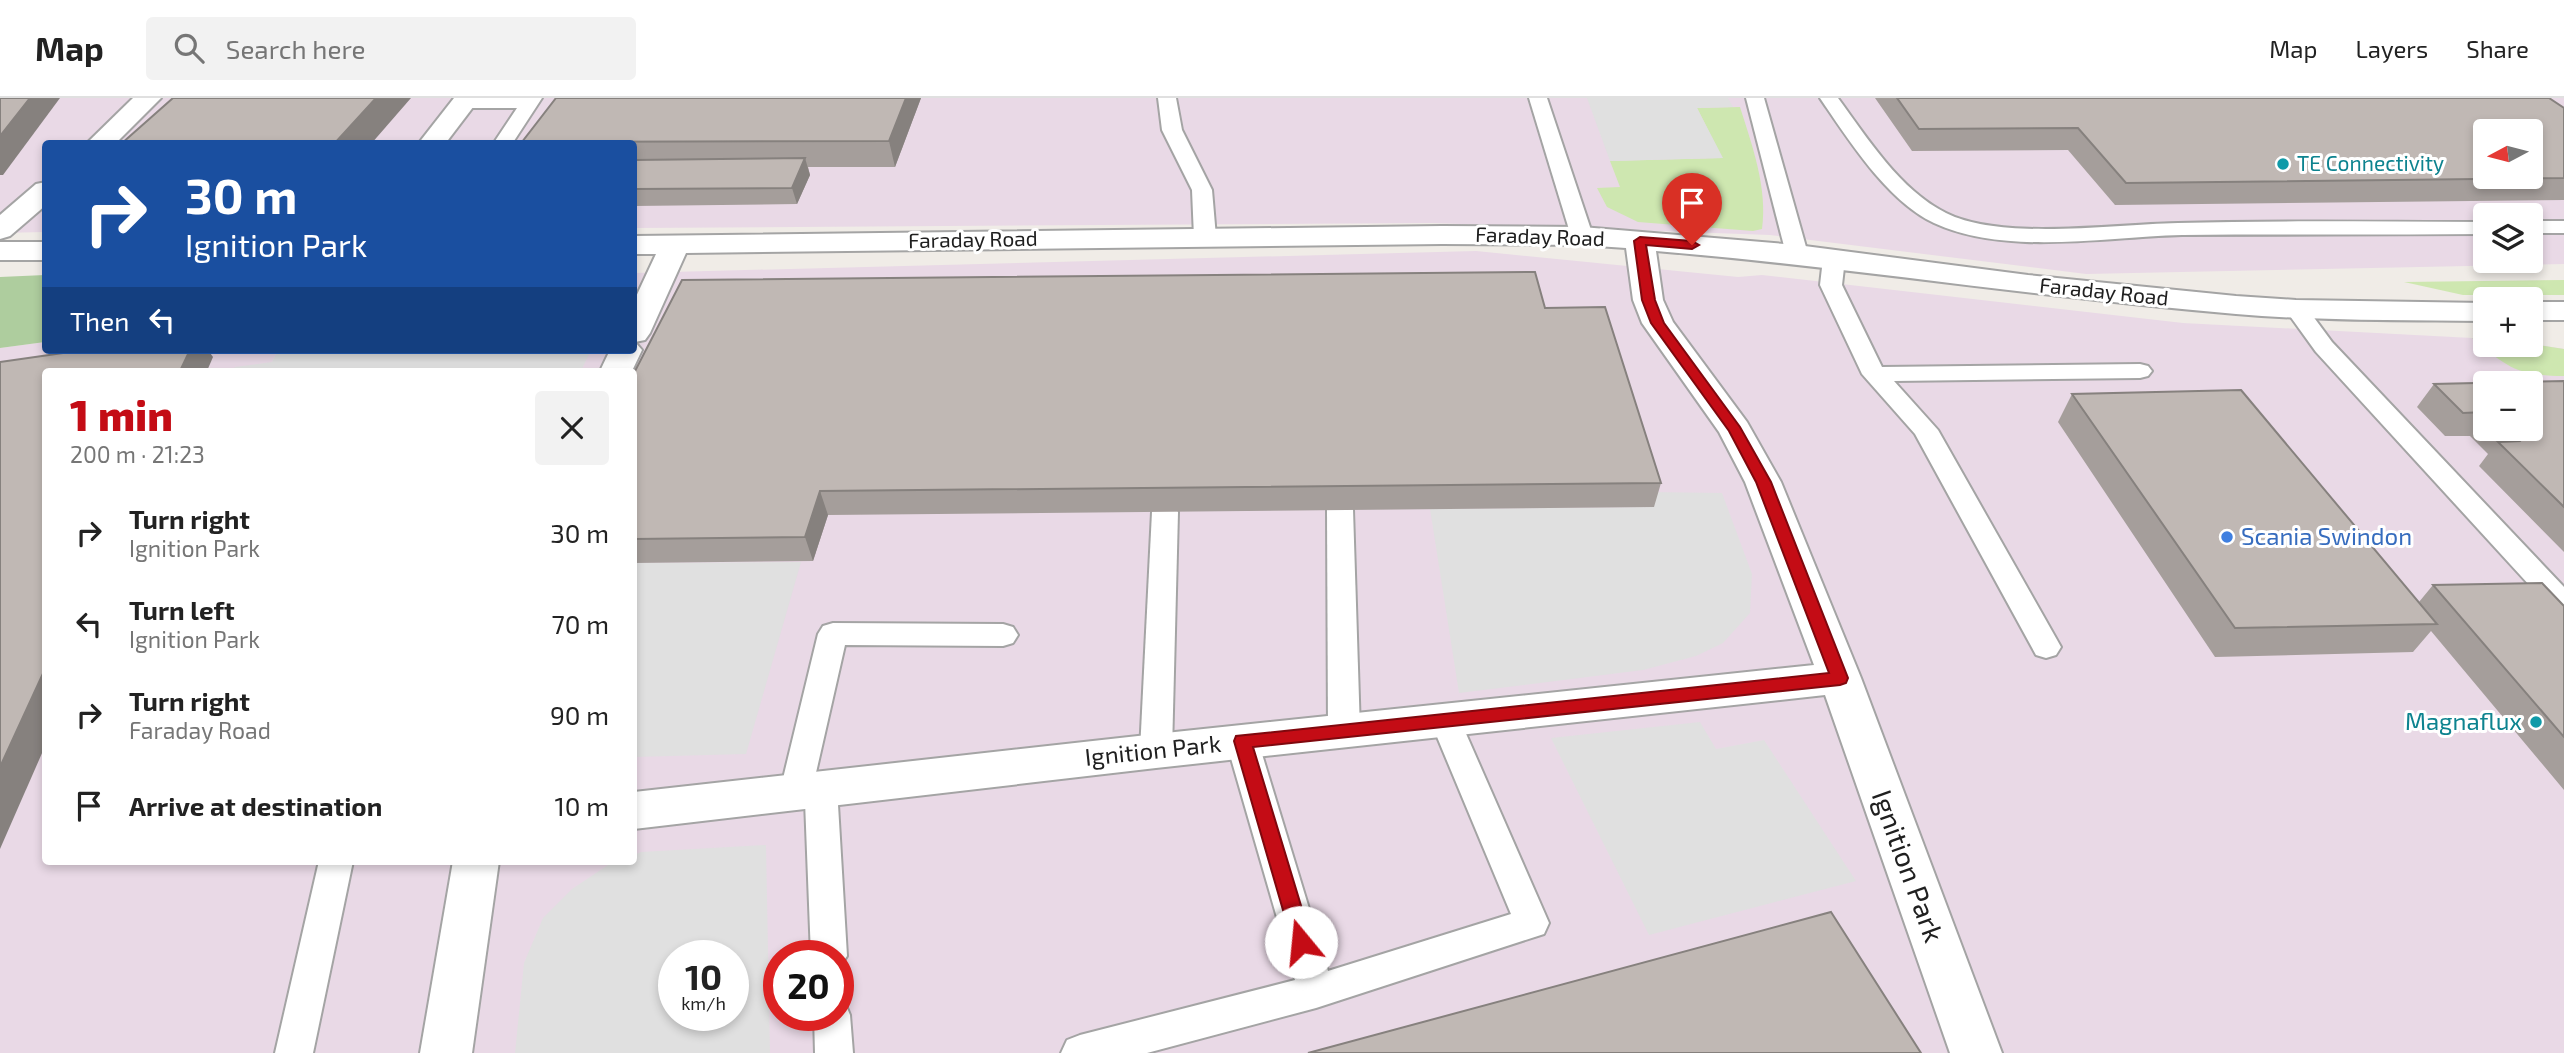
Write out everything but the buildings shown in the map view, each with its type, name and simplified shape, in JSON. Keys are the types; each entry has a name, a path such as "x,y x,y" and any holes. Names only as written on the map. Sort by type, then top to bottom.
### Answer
{"street":[{"path":"103,140 148,98"},
{"path":"434,140 466,100"},
{"path":"0,230 42,193"},
{"name":"Faraday Road","path":"637,245 1205,237 1582,236 1797,254 2028,284 2296,309 2473,312"},
{"name":"Ignition Park","path":"1640,241 1648,300 1658,323 1735,430 1763,482 1840,678 1976,1053"},
{"path":"637,327 675,245"},
{"path":"0,251 42,251"},
{"path":"2543,312 2564,311"},
{"name":"Ignition Park","path":"637,811 1242,741 1840,678"},
{"path":"446,1053 475,865"}],"lane":[{"path":"1167,98 1172,130 1202,190 1205,237"},
{"path":"1538,98 1582,236"},
{"path":"1755,98 1797,254"},
{"path":"1829,98 1876,158 1922,206 1959,225 1983,230 2064,233 2178,229 2473,228"},
{"path":"466,100 532,100"},
{"path":"505,140 532,100"},
{"path":"2543,227 2564,227"},
{"path":"1834,259 1831,285 1874,374 1925,430 2046,647"},
{"path":"2296,309 2324,347 2564,605"},
{"path":"1874,374 2140,372"},
{"path":"1340,510 1344,731"},
{"path":"1156,751 1165,512"},
{"path":"827,940 808,790 832,634 1003,635"},
{"path":"1080,1053 1316,991 1532,923 1444,720"},
{"path":"1242,741 1316,991"},
{"path":"294,1053 335,865"},
{"path":"833,1031 834,1053"}],"shaded area":[{"path":"0,98 2564,98 2564,264 2543,264 2543,203 2473,203 2473,266 2086,274 1770,235 1432,223 637,228 637,140 42,140 42,232 0,233"},
{"path":"1587,98 1728,98 1733,107 1697,108 1723,158 1610,161"},
{"path":"1476,251 1738,277 1762,275 2183,323 2473,338 2473,357 2543,357 2543,346 2564,349 2564,1053 0,1053 0,348 42,342 42,354 637,354 637,273"},
{"path":"276,354 589,354 582,368 234,368 272,362"},
{"path":"1649,492 1722,493 1752,574 1750,613 1723,643 1696,656 1643,670 1459,693 1430,509 1654,507"},
{"path":"801,562 746,754 637,757 637,563"},
{"path":"1700,722 1716,749 1764,740 1856,881 1649,935 1551,738"},
{"path":"766,845 768,940 763,940 763,1031 770,1031 770,1053 515,1053 524,963 543,918 572,889 608,865 637,865 637,854 641,852"}],"green space":[{"path":"1740,107 1761,183 1762,229 1753,231 1638,222 1607,207 1597,188 1620,187 1610,161 1722,158 1697,108"},
{"path":"42,275 42,342 0,348 0,277"},
{"path":"2564,280 2564,295 2543,295 2543,287 2473,287 2473,295 2463,295 2404,282"},
{"path":"2543,346 2564,349 2564,376 2543,375 2543,371 2523,371 2496,357 2543,357"}],"place":[{"name":"TE Connectivity","path":"2283,164"},
{"name":"Scania Swindon","path":"2227,537"},
{"name":"Magnaflux","path":"2536,722"}],"route":[{"path":"1301,942 1242,741 1840,678 1763,482 1735,430 1658,323 1648,300 1640,241 1692,245"}]}
